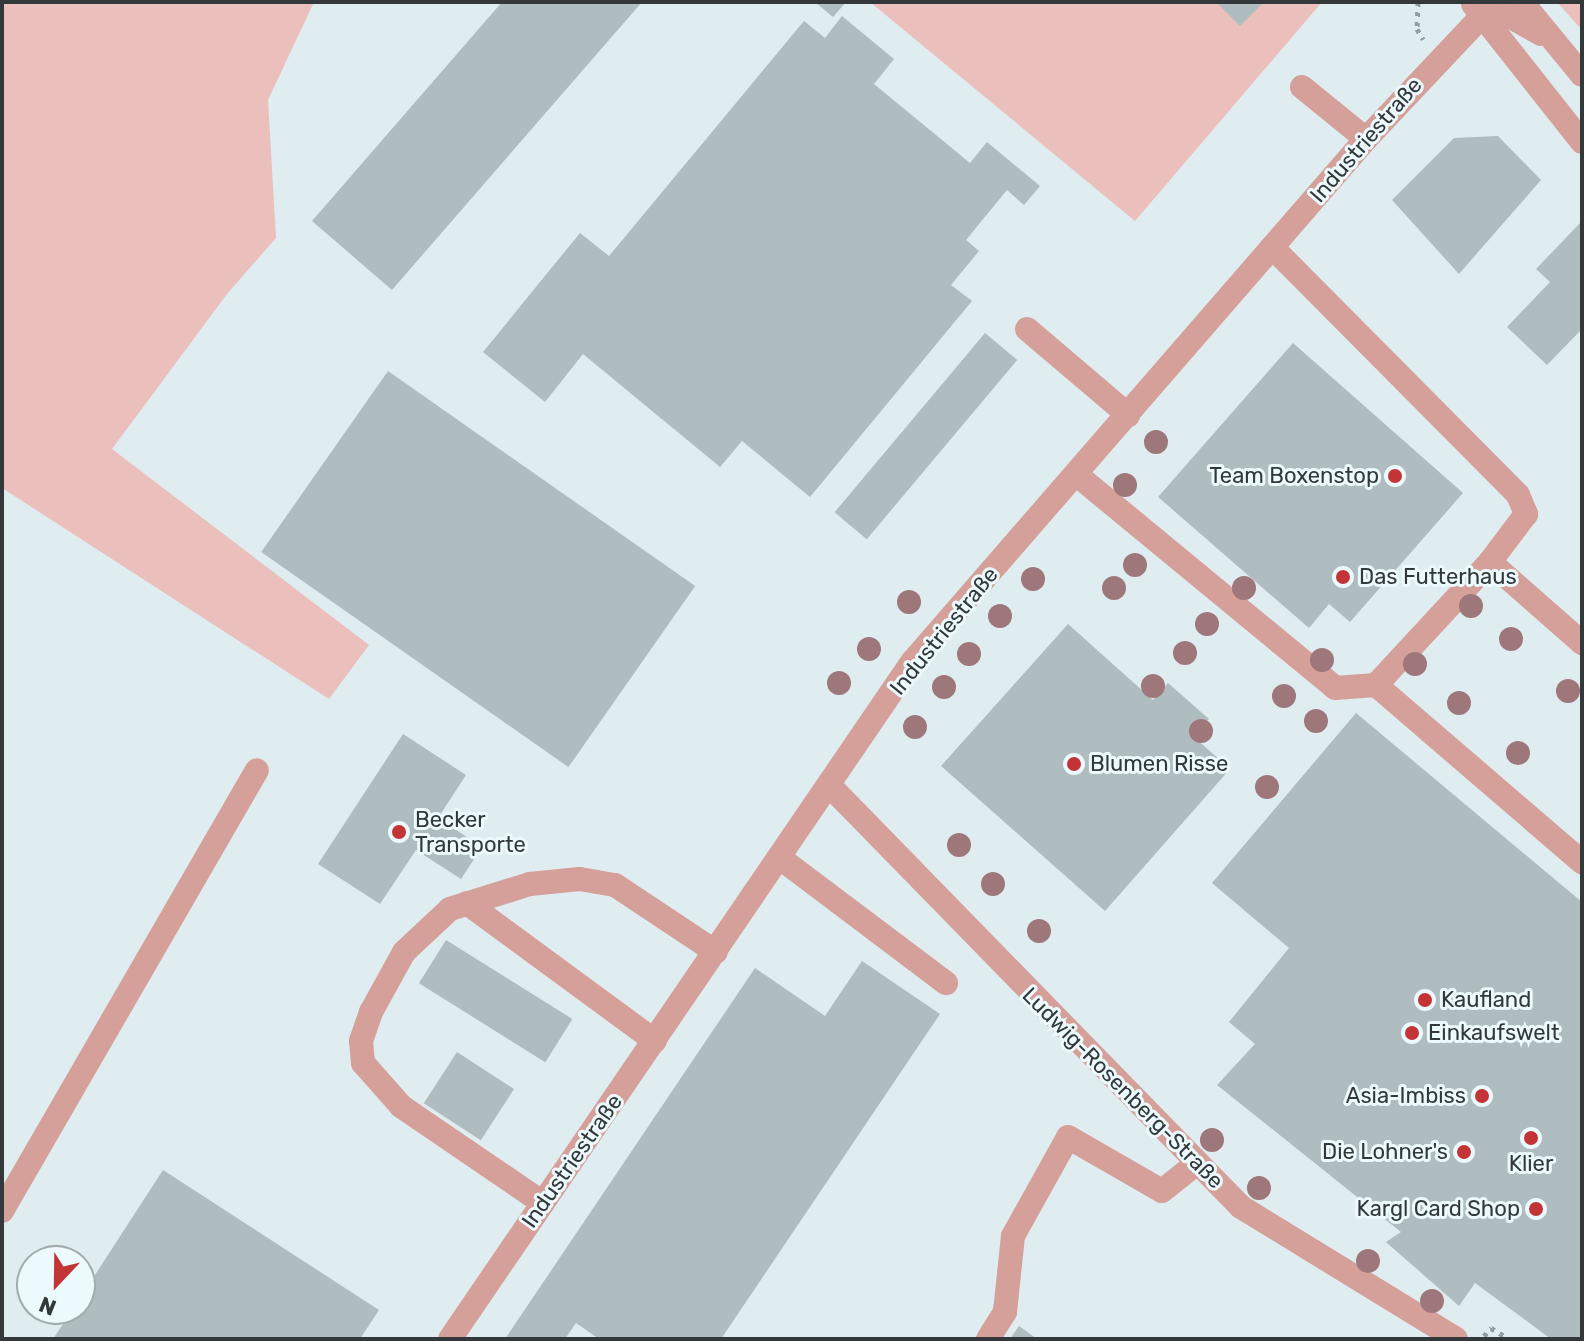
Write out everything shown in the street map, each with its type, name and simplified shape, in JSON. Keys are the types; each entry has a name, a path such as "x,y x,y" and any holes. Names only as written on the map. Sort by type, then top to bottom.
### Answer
{"street":[{"path":"1522,2 1582,75"},
{"path":"1481,7 1507,15 1553,42"},
{"path":"1481,7 1582,142"},
{"name":"Industriestraße","path":"450,1339 912,662 1481,7"},
{"path":"1302,87 1366,139"},
{"path":"1077,475 1335,688 1376,685 1522,525 1526,514 1518,495 1272,247"},
{"path":"1027,329 1128,415"},
{"path":"1490,562 1582,643"},
{"path":"1376,685 1582,862"},
{"path":"2,1211 257,770"},
{"name":"Ludwig-Rosenberg-Straße","path":"830,786 1241,1207 1456,1339"},
{"path":"780,858 946,983"},
{"path":"543,1203 401,1106 363,1063 361,1041 371,1012 404,952 450,909 530,884 580,879 615,885 716,952"},
{"path":"467,903 655,1041"},
{"path":"988,1339 1005,1312 1013,1236 1068,1137 1162,1191 1197,1163"}],"path":[{"path":"1491,1328 1509,1339"}],"shaded area":[{"path":"2,2 314,2 268,100 276,238 227,294 112,449 369,645 329,699 2,488"},
{"path":"870,2 1322,2 1135,221"},
{"path":"1557,2 1582,2 1582,30"}],"building":[{"path":"502,2 642,2 392,290 312,221"},
{"path":"815,2 846,2 833,17"},
{"path":"1216,2 1264,2 1240,26"},
{"path":"842,16 894,59 874,84 970,163 987,142 1040,186 1024,205 1007,190 966,240 979,251 951,285 972,301 810,497 742,441 720,467 583,354 545,402 483,352 580,233 609,256 804,21 825,38"},
{"path":"1498,136 1541,180 1459,274 1392,200 1454,138"},
{"path":"1582,221 1582,329 1547,365 1507,327 1550,282 1536,269"},
{"path":"985,333 1017,360 867,539 835,512"},
{"path":"1293,343 1463,493 1350,622 1329,604 1309,628 1158,497"},
{"path":"388,371 695,586 568,767 261,552"},
{"path":"1068,624 1153,700 1168,683 1209,719 1193,736 1230,769 1105,911 941,766"},
{"name":"Einkaufswelt","path":"1356,713 1582,902 1582,1339 1551,1339 1475,1283 1459,1306 1386,1242 1401,1232 1217,1085 1255,1044 1229,1022 1289,948 1212,883"},
{"name":"Becker Transporte","path":"403,734 466,775 438,818 482,847 461,879 416,850 380,904 318,864"},
{"path":"446,940 572,1019 545,1062 419,983"},
{"path":"862,961 940,1014 721,1339 599,1339 576,1323 565,1339 505,1339 755,968 825,1016"},
{"path":"457,1052 514,1089 481,1140 424,1103"},
{"path":"163,1170 379,1310 360,1339 53,1339 62,1325 96,1325 96,1273"},
{"path":"1019,1326 1037,1339 1010,1339"}],"place":[{"name":"Team Boxenstop","path":"1395,476"},
{"name":"Das Futterhaus","path":"1343,577"},
{"name":"Blumen Risse","path":"1074,764"},
{"name":"Becker Transporte","path":"399,832"},
{"name":"Kaufland","path":"1425,1000"},
{"name":"Einkaufswelt","path":"1412,1033"},
{"name":"Asia-Imbiss","path":"1482,1096"},
{"name":"Klier","path":"1531,1138"},
{"name":"Die Lohner's","path":"1464,1152"},
{"name":"Kargl Card Shop","path":"1536,1209"}]}
